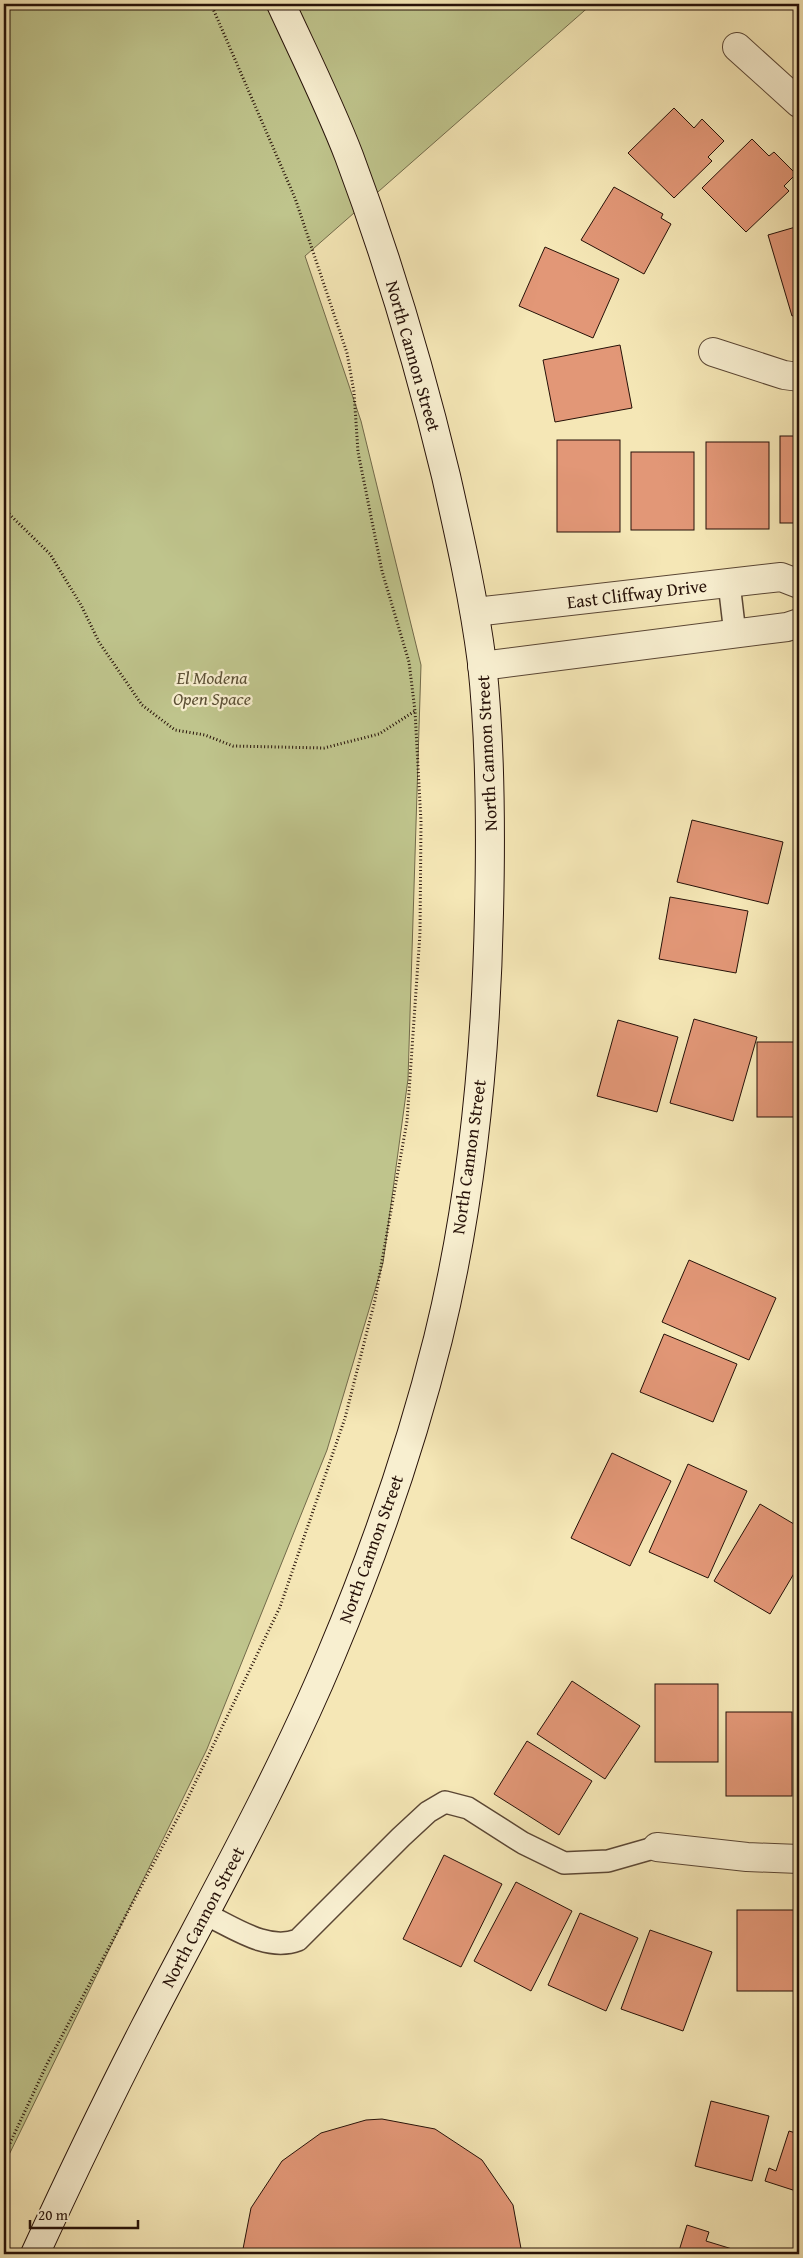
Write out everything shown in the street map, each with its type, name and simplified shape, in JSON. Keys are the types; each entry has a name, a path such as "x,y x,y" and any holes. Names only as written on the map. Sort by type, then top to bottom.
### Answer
{"main road":[{"name":"North Cannon Street","path":"35,2254 83,2150 270,1787 329,1660 373,1551 398,1478 438,1337 462,1221 478,1105 488,968 491,838 482,666 467,567 428,402 380,243 347,151 281,4"},
{"path":"737,47 799,103"},
{"path":"713,352 784,375 799,377"},
{"name":"East Cliffway Drive","path":"475,612 781,577 799,584"},
{"path":"482,666 787,627 799,623"},
{"path":"657,1847 747,1857 799,1860"}],"lane":[{"path":"729,583 735,634"},
{"path":"205,1914 266,1942 288,1944 298,1940 401,1837 428,1812 445,1802 468,1808 523,1843 564,1863 608,1861 657,1847"}],"path":[{"path":"4,2156 46,2064 184,1806 280,1607 345,1418 375,1300 407,1121 420,933 421,822 415,711 409,662 382,571 358,452 354,392 347,353 295,198 242,70 211,4"},
{"path":"4,509 50,554 82,604 100,642 142,705 175,730 205,735 233,746 324,748 379,734 415,711"}],"green space":[{"name":"El Modena Open Space","path":"4,4 592,4 305,256 361,421 421,665 408,1079 383,1263 327,1450 207,1749 4,2165"}],"building":[{"path":"674,108 694,128 702,119 724,141 708,157 712,161 674,198 628,153"},
{"path":"752,139 769,156 774,152 796,174 784,186 789,191 746,232 702,188"},
{"path":"614,187 663,214 661,218 671,224 644,274 581,240"},
{"path":"799,226 799,314 792,316 768,235"},
{"path":"545,247 619,279 593,338 519,306"},
{"path":"620,345 632,408 555,422 543,360"},
{"path":"780,436 799,436 799,523 780,523"},
{"path":"557,440 620,440 620,532 557,532"},
{"path":"706,442 769,442 769,529 706,529"},
{"path":"631,452 694,452 694,530 631,530"},
{"path":"692,820 783,842 768,904 677,882"},
{"path":"670,897 748,911 736,973 659,959"},
{"path":"694,1019 757,1037 733,1121 670,1103"},
{"path":"618,1020 678,1037 657,1112 597,1096"},
{"path":"757,1042 799,1042 799,1117 757,1117"},
{"path":"689,1260 776,1298 749,1360 662,1322"},
{"path":"664,1334 737,1364 713,1422 640,1392"},
{"path":"612,1453 671,1481 630,1566 571,1538"},
{"path":"688,1464 747,1491 708,1578 649,1552"},
{"path":"760,1504 799,1527 799,1565 770,1614 714,1581"},
{"path":"572,1681 640,1726 605,1779 537,1734"},
{"path":"655,1684 718,1684 718,1762 655,1762"},
{"path":"726,1712 792,1712 792,1796 726,1796"},
{"path":"527,1741 592,1781 559,1835 494,1794"},
{"path":"444,1855 502,1884 461,1967 403,1939"},
{"path":"516,1882 572,1911 531,1991 474,1961"},
{"path":"737,1910 799,1910 799,1991 737,1991"},
{"path":"580,1913 638,1938 606,2011 548,1985"},
{"path":"650,1930 712,1952 683,2031 621,2009"},
{"path":"711,2101 769,2116 752,2181 695,2166"},
{"path":"382,2119 435,2129 482,2160 513,2205 522,2254 242,2254 251,2208 282,2161 321,2133 366,2120"},
{"path":"789,2131 799,2134 799,2192 765,2181 769,2168 776,2171"},
{"path":"687,2225 709,2232 706,2241 742,2252 741,2254 678,2254"}]}
